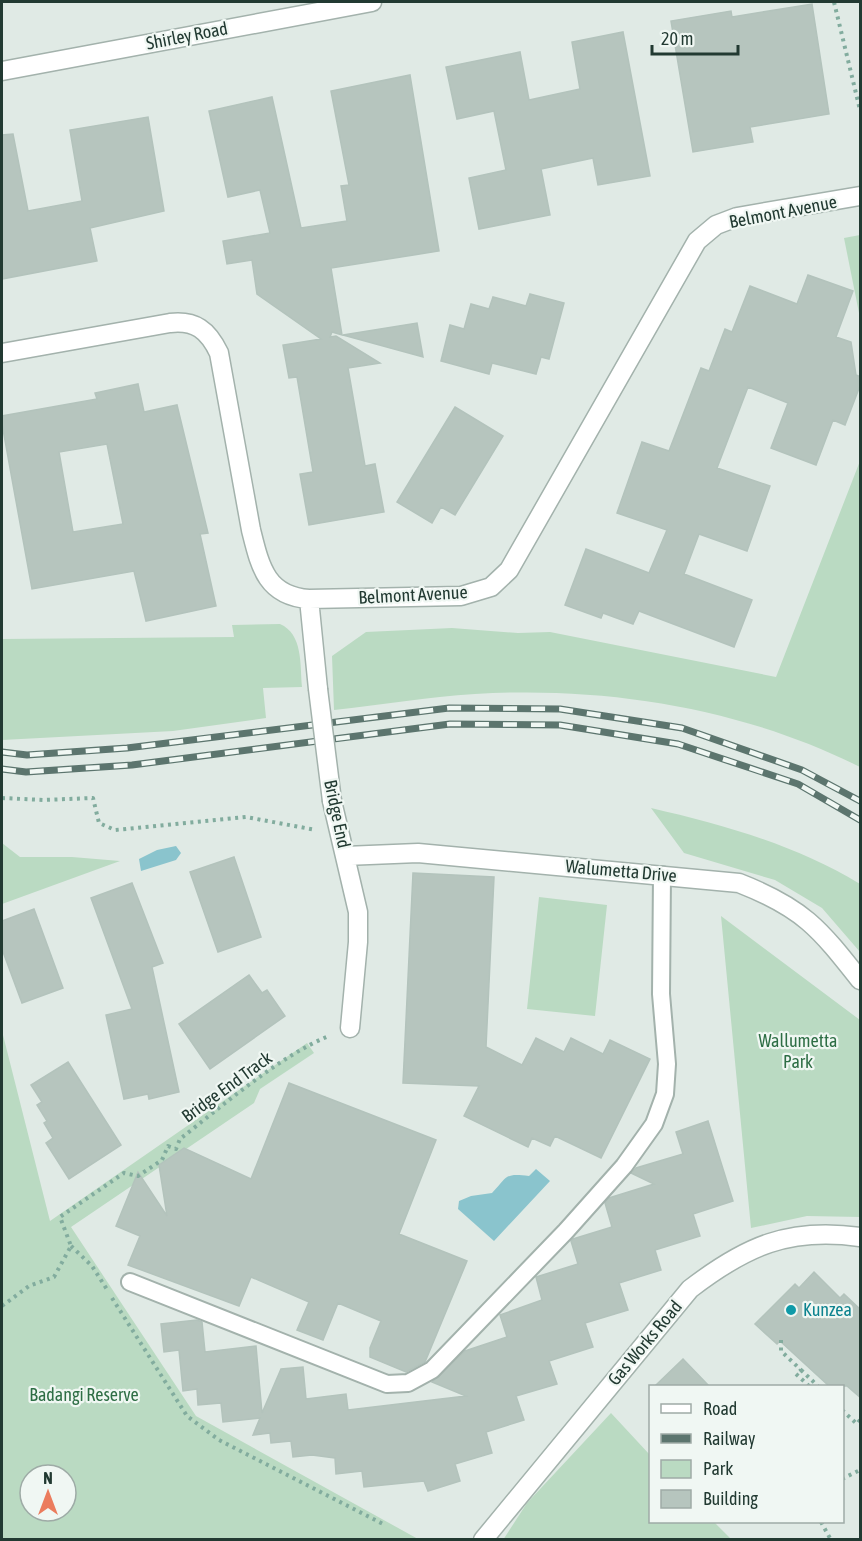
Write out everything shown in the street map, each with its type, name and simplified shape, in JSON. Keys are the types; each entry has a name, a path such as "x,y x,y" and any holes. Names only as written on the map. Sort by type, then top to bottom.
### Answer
{"street":[{"name":"Shirley Road","path":"2,71 372,2"},
{"name":"Belmont Avenue","path":"2,353 176,322 195,324 206,331 219,353 258,559 269,579 281,592 293,598 309,599 461,596 490,587 509,570 697,241 716,225 737,218 861,196"},
{"name":"Bridge End","path":"309,599 332,801 357,912 358,942 350,1028"},
{"name":"Walumetta Drive","path":"345,856 418,853 739,884 772,896 800,913 820,930 861,980"},
{"name":"Gas Works Road","path":"483,1539 690,1289 718,1268 753,1247 800,1235 838,1234 861,1237"}],"lane":[{"path":"130,1282 387,1384 408,1383 432,1370 566,1231 624,1166 654,1124 665,1094 666,1074 661,994 662,875"}],"path":[{"path":"834,2 861,110"},
{"path":"2,798 43,800 93,798 99,823 116,830 246,817 339,832"},
{"name":"Bridge End Track","path":"71,1246 60,1217 124,1173 138,1176 162,1160 168,1146 176,1149 180,1139 238,1094 312,1043 350,1028"},
{"path":"2,1306 29,1286 54,1277 71,1246 92,1266 187,1416 219,1440 385,1526"},
{"path":"781,1340 782,1351 817,1385"},
{"path":"801,1370 796,1374 807,1385"},
{"path":"844,1411 857,1424 861,1420"},
{"path":"844,1478 861,1470"},
{"path":"822,1523 830,1538"}],"green space":[{"path":"860,235 860,318 844,238"},
{"path":"860,461 860,767 769,730 721,716 672,705 623,698 524,692 475,694 334,710 332,656 366,632 452,628 518,633 550,632 776,677"},
{"path":"280,624 293,635 297,642 302,687 263,688 266,718 173,731 2,740 2,639 234,637 232,625"},
{"path":"651,808 732,829 785,847 836,870 860,884 860,952 822,908 775,880 684,853"},
{"path":"2,843 20,857 72,857 120,861 2,904"},
{"path":"539,897 607,905 595,1016 527,1009"},
{"name":"Wallumetta Park","path":"721,916 860,1020 860,1217 807,1216 751,1228"},
{"name":"Badangi Reserve","path":"2,1031 50,1221 307,1043 314,1053 260,1089 254,1103 71,1227 196,1416 418,1539 2,1539"},
{"path":"611,1413 649,1454 649,1523 715,1523 731,1539 503,1540 527,1503"}],"water":[{"path":"176,846 181,853 176,860 141,871 139,859 157,850"},
{"path":"536,1169 550,1181 494,1241 458,1209 459,1201 471,1196 492,1193 507,1177 529,1176"}],"building":[{"path":"812,4 829,114 750,127 753,142 693,152 671,21 731,11 732,17"},
{"path":"623,32 650,176 598,185 593,158 541,169 550,215 479,229 469,178 506,170 494,111 457,119 446,67 520,52 529,100 580,89 572,42"},
{"path":"410,75 439,251 331,268 342,335 332,332 330,337 336,336 380,363 348,368 365,466 375,464 384,512 309,525 300,474 313,472 297,377 289,378 283,345 321,339 257,294 252,260 227,264 223,241 270,233 260,190 228,197 209,111 272,97 301,228 347,221 341,186 349,185 331,91"},
{"path":"148,117 164,211 90,228 97,261 2,279 2,135 13,134 28,211 82,201 70,130"},
{"path":"808,275 853,291 836,337 851,342 856,375 861,377 861,383 845,425 833,420 816,465 771,448 788,403 748,387 717,468 770,486 747,551 699,534 684,574 752,600 734,647 639,611 633,624 603,613 601,618 565,605 586,549 649,573 667,530 617,513 642,442 669,451 701,368 709,371 725,329 732,332 750,286 797,304"},
{"path":"530,294 564,303 549,359 541,357 536,374 492,363 489,374 441,361 450,325 464,329 471,304 489,309 493,297 526,306"},
{"path":"417,323 423,357 343,335"},
{"path":"138,384 144,412 177,405 208,533 200,534 216,606 146,621 134,571 32,589 2,416 97,399 95,393","holes":["107,444 123,524 73,532 59,452"]},
{"path":"455,407 503,436 455,515 441,507 432,523 397,502"},
{"path":"234,857 261,937 218,952 190,872"},
{"path":"413,873 494,877 486,1047 522,1065 536,1038 564,1052 571,1038 603,1054 610,1040 650,1059 601,1158 555,1136 550,1146 532,1138 528,1147 464,1116 479,1086 403,1083"},
{"path":"132,883 163,963 152,967 179,1092 149,1099 148,1094 124,1099 106,1015 132,1009 91,898"},
{"path":"34,909 63,988 22,1003 2,949 2,921"},
{"path":"249,975 262,993 267,990 285,1016 210,1069 179,1024"},
{"path":"68,1062 121,1145 69,1179 46,1143 53,1138 44,1123 47,1121 37,1105 42,1102 31,1085"},
{"path":"289,1083 436,1140 399,1234 467,1261 425,1362 406,1372 370,1357 370,1348 381,1321 338,1303 323,1340 297,1330 309,1302 251,1277 239,1306 128,1265 140,1236 116,1226 138,1172 167,1216 159,1165 184,1148 251,1179"},
{"path":"708,1121 733,1201 693,1214 700,1236 655,1250 661,1270 619,1283 628,1310 585,1323 593,1347 549,1361 557,1384 516,1396 524,1420 486,1432 492,1453 455,1464 460,1481 428,1491 424,1481 364,1487 362,1471 336,1474 335,1458 312,1455 293,1457 291,1441 271,1443 270,1433 253,1435 260,1418 223,1422 221,1403 198,1405 197,1389 183,1391 179,1350 164,1352 161,1324 197,1320 202,1322 205,1352 256,1346 262,1413 281,1369 303,1367 306,1399 346,1394 348,1410 466,1396 432,1382 465,1351 507,1337 500,1315 542,1300 536,1277 578,1264 571,1241 612,1227 605,1203 609,1198 654,1184 631,1173 636,1168 683,1154 676,1132"},
{"path":"814,1272 840,1298 844,1294 861,1310 861,1398 847,1386 828,1385 780,1341 777,1344 755,1324 795,1284 799,1288"},
{"path":"683,1359 708,1385 656,1385"}],"railway":[{"path":"2,752 27,755 127,748 449,708 560,709 682,728 802,770 860,801"},
{"path":"2,769 26,772 132,765 450,724 560,725 678,744 798,784 860,820"}],"place":[{"name":"Kunzea","path":"791,1310"}]}
